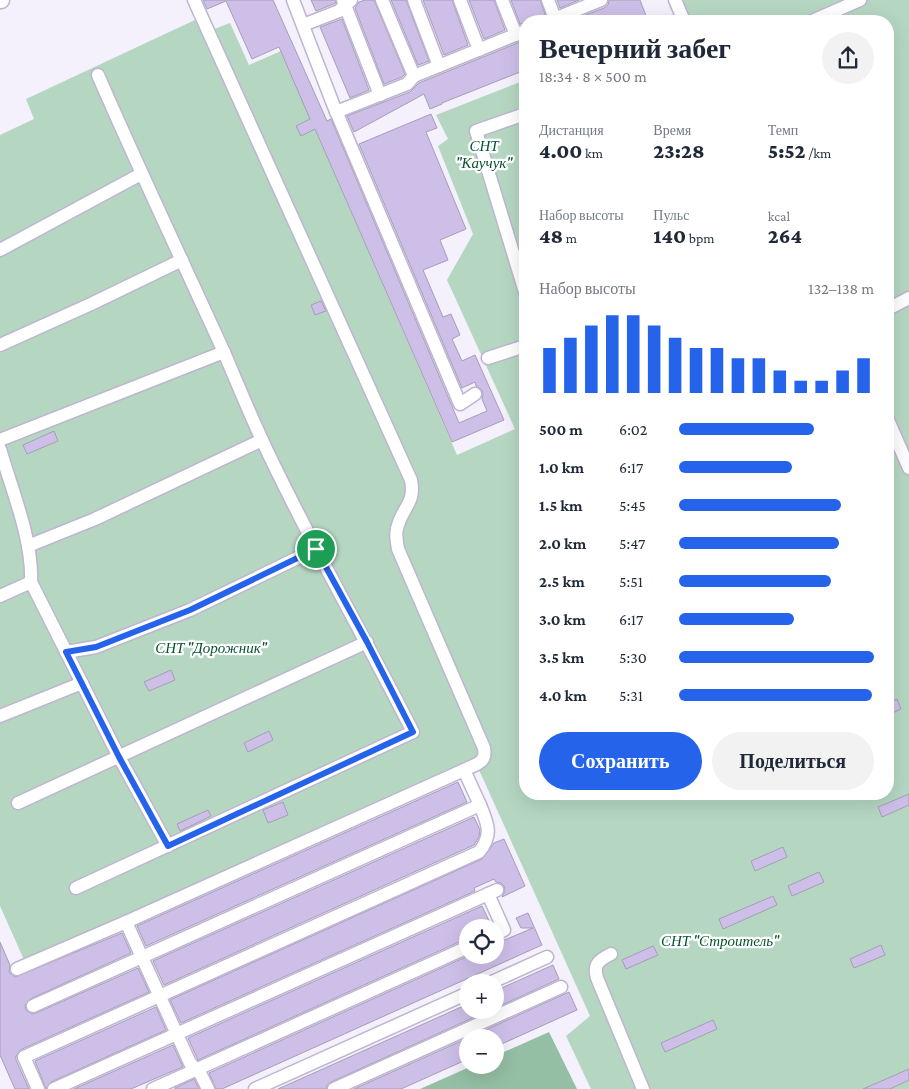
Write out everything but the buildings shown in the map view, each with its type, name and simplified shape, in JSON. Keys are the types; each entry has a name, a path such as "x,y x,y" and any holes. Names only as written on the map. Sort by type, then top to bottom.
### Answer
{"street":[{"path":"17,969 464,770 483,761 485,755 484,748 398,549 397,527 413,494 411,480 194,0"},
{"path":"293,0 336,112 460,404 475,394"},
{"path":"382,0 414,76"},
{"path":"414,0 439,66"},
{"path":"460,0 479,50"},
{"path":"502,0 519,31"},
{"path":"548,0 551,15"},
{"path":"675,0 681,15"},
{"path":"826,15 860,0"},
{"path":"564,15 596,1"},
{"path":"303,25 339,11 346,2"},
{"path":"346,2 380,95"},
{"path":"336,112 407,84 414,76 519,33"},
{"path":"76,888 413,732 367,642 316,549 262,440 98,75"},
{"path":"519,116 476,131 519,272"},
{"path":"0,250 141,174"},
{"path":"0,345 182,260"},
{"path":"894,306 909,298"},
{"path":"488,358 519,348"},
{"path":"0,440 224,352"},
{"path":"894,434 909,468"},
{"path":"28,546 95,519 262,440"},
{"path":"0,450 5,483 28,546 32,564 31,582 119,757 168,846"},
{"path":"66,652 96,647 190,610 316,549"},
{"path":"0,596 31,582"},
{"path":"18,803 367,642"},
{"path":"0,716 82,683"},
{"path":"38,1089 24,1057 480,852 487,842 486,820 464,770"},
{"path":"33,1006 480,805"},
{"path":"54,1089 492,892 501,919"},
{"path":"126,922 190,1063 200,1073 208,1089"},
{"path":"153,1089 459,951"},
{"path":"611,954 600,959 596,964 595,971 643,1089"},
{"path":"504,977 547,957"},
{"path":"334,1089 561,987"},
{"path":"255,1089 459,997"}],"green space":[{"name":"СНТ \"Дорожник\"","path":"673,0 909,0 909,1089 591,1089 566,1036 590,1016 475,761 25,962 0,906 0,135 34,119 26,99 197,19 204,33 230,23 249,65 281,51 457,455 515,429 447,280 473,234 438,146 448,139 436,115 519,82 519,800 894,800 894,15 677,15"},
{"path":"549,1032 577,1089 420,1089 459,1072 459,1074 504,1074 504,1052"}],"route":[{"path":"316,549 367,642 413,732 168,846 119,757 66,652 96,647 190,610 316,549"}],"park label":[{"name":"СНТ \"Каучук\"","path":"484,154"},
{"name":"СНТ \"Строитель\"","path":"720,941"}]}
